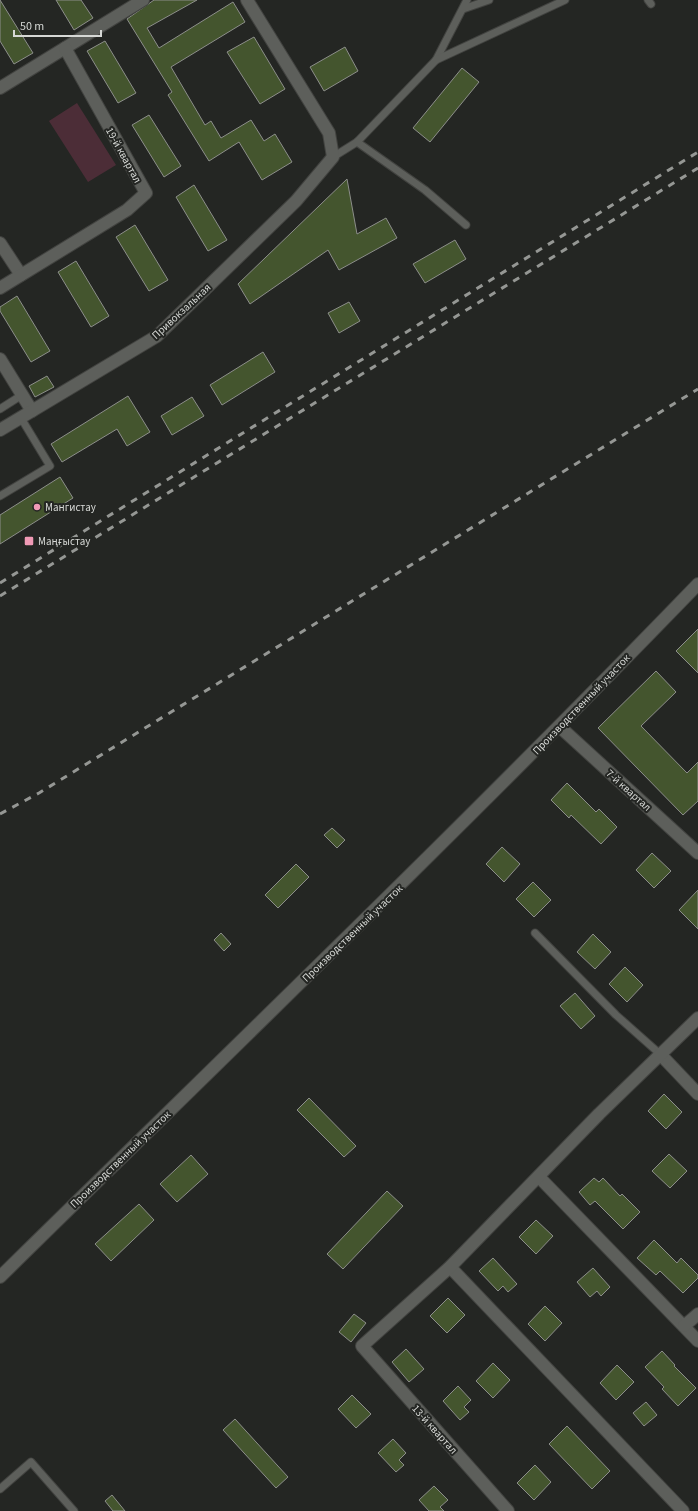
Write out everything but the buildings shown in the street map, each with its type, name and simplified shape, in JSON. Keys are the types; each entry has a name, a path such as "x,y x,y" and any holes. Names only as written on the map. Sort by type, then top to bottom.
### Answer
{"street":[{"path":"0,88 143,0"},
{"path":"247,0 329,133 334,156"},
{"name":"19-й квартал","path":"0,288 127,210 146,193 65,48"},
{"name":"Привокзальная","path":"0,430 157,336 296,201 334,156"},
{"path":"0,242 21,275"},
{"path":"0,359 4,375 22,395 32,411"},
{"name":"Производственный участок","path":"0,1277 560,727 698,584"},
{"name":"7-й квартал","path":"560,727 698,853"},
{"path":"683,1511 450,1267 599,1114 698,1018"},
{"path":"660,1054 698,1094"},
{"path":"539,1177 698,1341"},
{"name":"13-й квартал","path":"450,1267 362,1346 508,1511"},
{"path":"684,1326 698,1314"}],"lane":[{"path":"334,156 357,142 436,60 468,0"},
{"path":"463,9 489,0"},
{"path":"436,60 565,0"},
{"path":"357,142 425,190 466,226"},
{"path":"0,409 22,395"},
{"path":"0,496 50,466 21,418"},
{"path":"535,933 616,1015 660,1054"},
{"path":"0,1489 31,1462 74,1511"}],"shaded area":[{"path":"77,103 116,165 88,182 49,121"}],"railway":[{"path":"0,583 698,152"},
{"path":"0,596 698,168"},
{"path":"0,814 39,793 698,389"}],"place":[{"name":"Мангистау","path":"37,507"},
{"name":"Маңғыстау","path":"29,541"}]}
